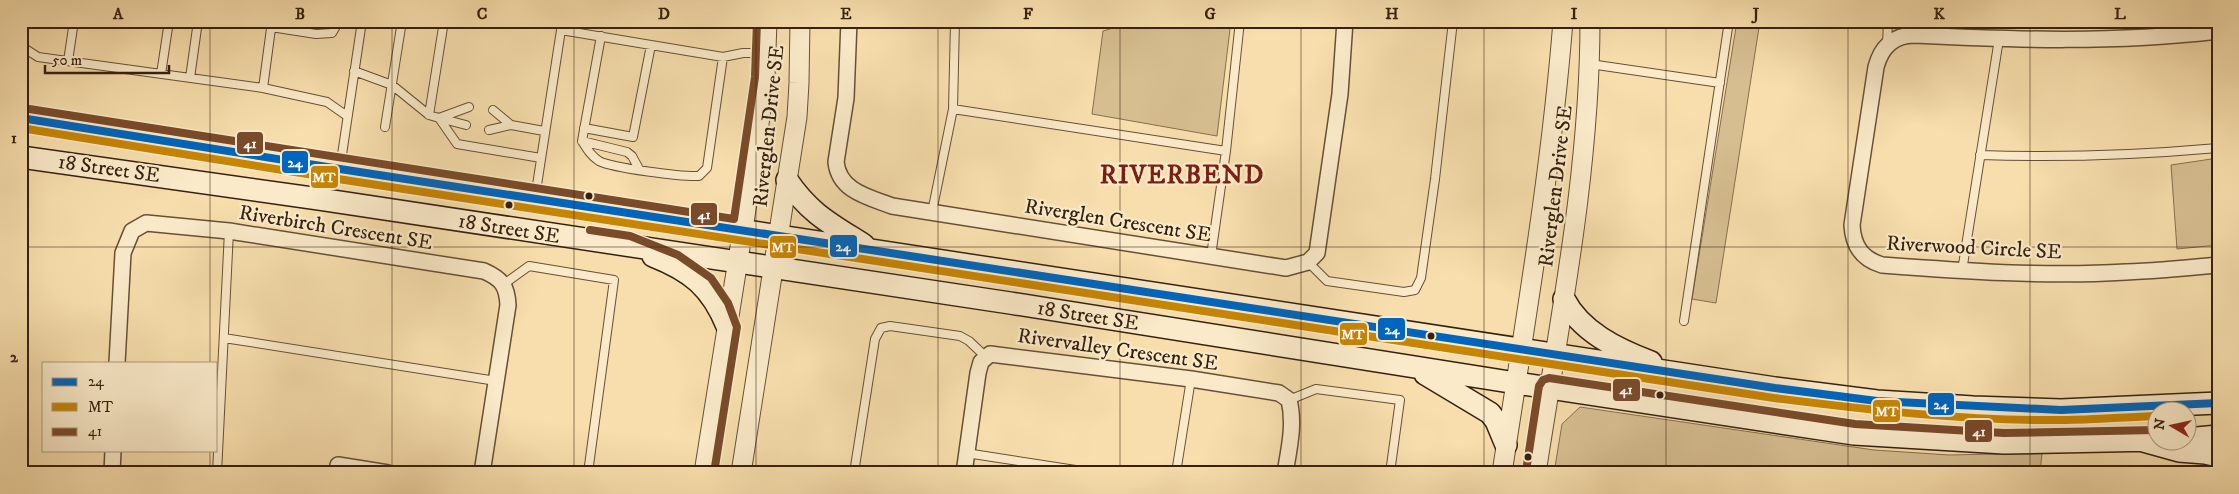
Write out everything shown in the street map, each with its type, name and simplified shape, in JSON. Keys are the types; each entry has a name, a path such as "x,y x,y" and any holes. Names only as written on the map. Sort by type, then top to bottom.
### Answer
{"main road":[{"path":"21,109 62,124"},
{"name":"18 Street SE","path":"21,118 340,169 1521,350 1876,401 2061,410 2218,402"},
{"name":"18 Street SE","path":"21,157 737,261 1854,434 2004,443 2146,441"},
{"path":"787,180 798,196 814,213 873,250"},
{"path":"627,246 673,264 704,285 720,308 727,326"},
{"path":"1564,299 1571,313 1599,336 1631,354 1681,374"},
{"path":"1409,365 1490,413 1496,421 1506,446"},
{"path":"2196,438 2218,436"},
{"name":"18 Street SE","path":"2196,452 2218,456"}],"street":[{"name":"Riverglen Drive SE","path":"704,473 756,147 767,53 767,21"},
{"name":"Riverglen Drive SE","path":"741,473 787,180 799,82 800,21"},
{"name":"Riverglen Crescent SE","path":"849,21 846,98 836,162 837,172 850,188 863,195 892,206 1286,268 1308,262"},
{"path":"1308,262 1317,253 1340,94 1346,21"},
{"name":"Riverglen Drive SE","path":"1502,473 1551,152 1563,21"},
{"name":"Riverglen Drive SE","path":"1536,473 1564,299 1585,144 1590,64 1590,21"},
{"path":"1887,45 1905,35 1999,40 2132,39 2218,31"},
{"name":"Riverwood Circle SE","path":"1887,45 1880,54 1876,67 1852,225 1852,237 1859,252 1877,264 1962,271 2125,272 2218,265"},
{"name":"Riverbirch Crescent SE","path":"117,362 123,253 132,231 146,223 229,231 484,272 495,276 504,284"},
{"path":"482,473 508,305 504,284"},
{"name":"Rivervalley Crescent SE","path":"986,357 990,354 999,354 1191,379 1264,390 1279,394 1289,400"},
{"path":"964,473 978,373 981,362 986,357"},
{"path":"1285,473 1292,428 1292,411 1289,400"},
{"path":"112,473 113,452"},
{"path":"338,465 388,473"}],"lane":[{"path":"68,61 74,21"},
{"path":"161,74 169,21"},
{"path":"190,78 198,21"},
{"path":"263,88 272,24 316,34 332,33 339,21"},
{"path":"340,169 362,21"},
{"path":"385,127 402,21"},
{"path":"428,115 444,21"},
{"path":"932,212 953,109 955,21"},
{"path":"1212,256 1240,21"},
{"path":"1308,262 1327,281 1404,292 1415,290 1421,278 1435,179 1453,21"},
{"path":"1684,321 1729,21"},
{"path":"1887,45 1888,21"},
{"path":"535,198 561,25 601,36 723,58 743,53 767,53"},
{"path":"601,36 582,141 591,155 602,162 639,169 699,176 706,168 723,58"},
{"path":"1962,271 1999,40"},
{"path":"584,128 633,137 651,45"},
{"path":"21,46 38,57 263,88 327,102 347,116"},
{"path":"1590,64 1720,84"},
{"path":"354,71 392,85 428,115 466,125"},
{"path":"439,118 468,107"},
{"path":"953,109 1226,151"},
{"path":"492,110 511,125"},
{"path":"439,118 457,144 541,158"},
{"path":"489,130 511,125 544,131"},
{"path":"582,141 627,152 632,156 639,169"},
{"path":"1980,155 2039,157 2148,154 2218,148"},
{"path":"217,473 229,231"},
{"path":"504,284 529,266 614,280 588,473"},
{"path":"854,473 875,339 882,328 890,326 960,336 969,341 986,357"},
{"path":"224,338 496,381"},
{"path":"1176,473 1191,379"},
{"path":"1289,400 1316,389 1400,400 1390,473"},
{"path":"966,453 1095,473"}],"shaded area":[{"path":"1167,21 1231,21 1217,136 1092,114 1103,31 1119,26"},
{"path":"1737,21 1760,21 1716,303 1692,299"},
{"path":"2218,158 2218,245 2177,249 2171,165"},
{"path":"1580,407 1874,450 1949,455 2042,453 2040,473 1554,473 1562,424"}],"transit line":[{"name":"41","path":"23,108 734,219 755,77 757,21"},
{"name":"24","path":"21,118 340,169 1775,388 1877,401 2061,410 2218,403"},
{"name":"MT","path":"21,128 338,179 1774,398 1881,410 1989,419 2074,420 2146,416"},
{"name":"41","path":"590,230 630,236 678,255 711,278 728,303 737,327 714,473"},
{"name":"41","path":"1526,471 1539,386 1543,380 1549,378 1855,424 2004,433 2146,430"}],"district":[{"name":"RIVERBEND","path":"1182,174"}]}
